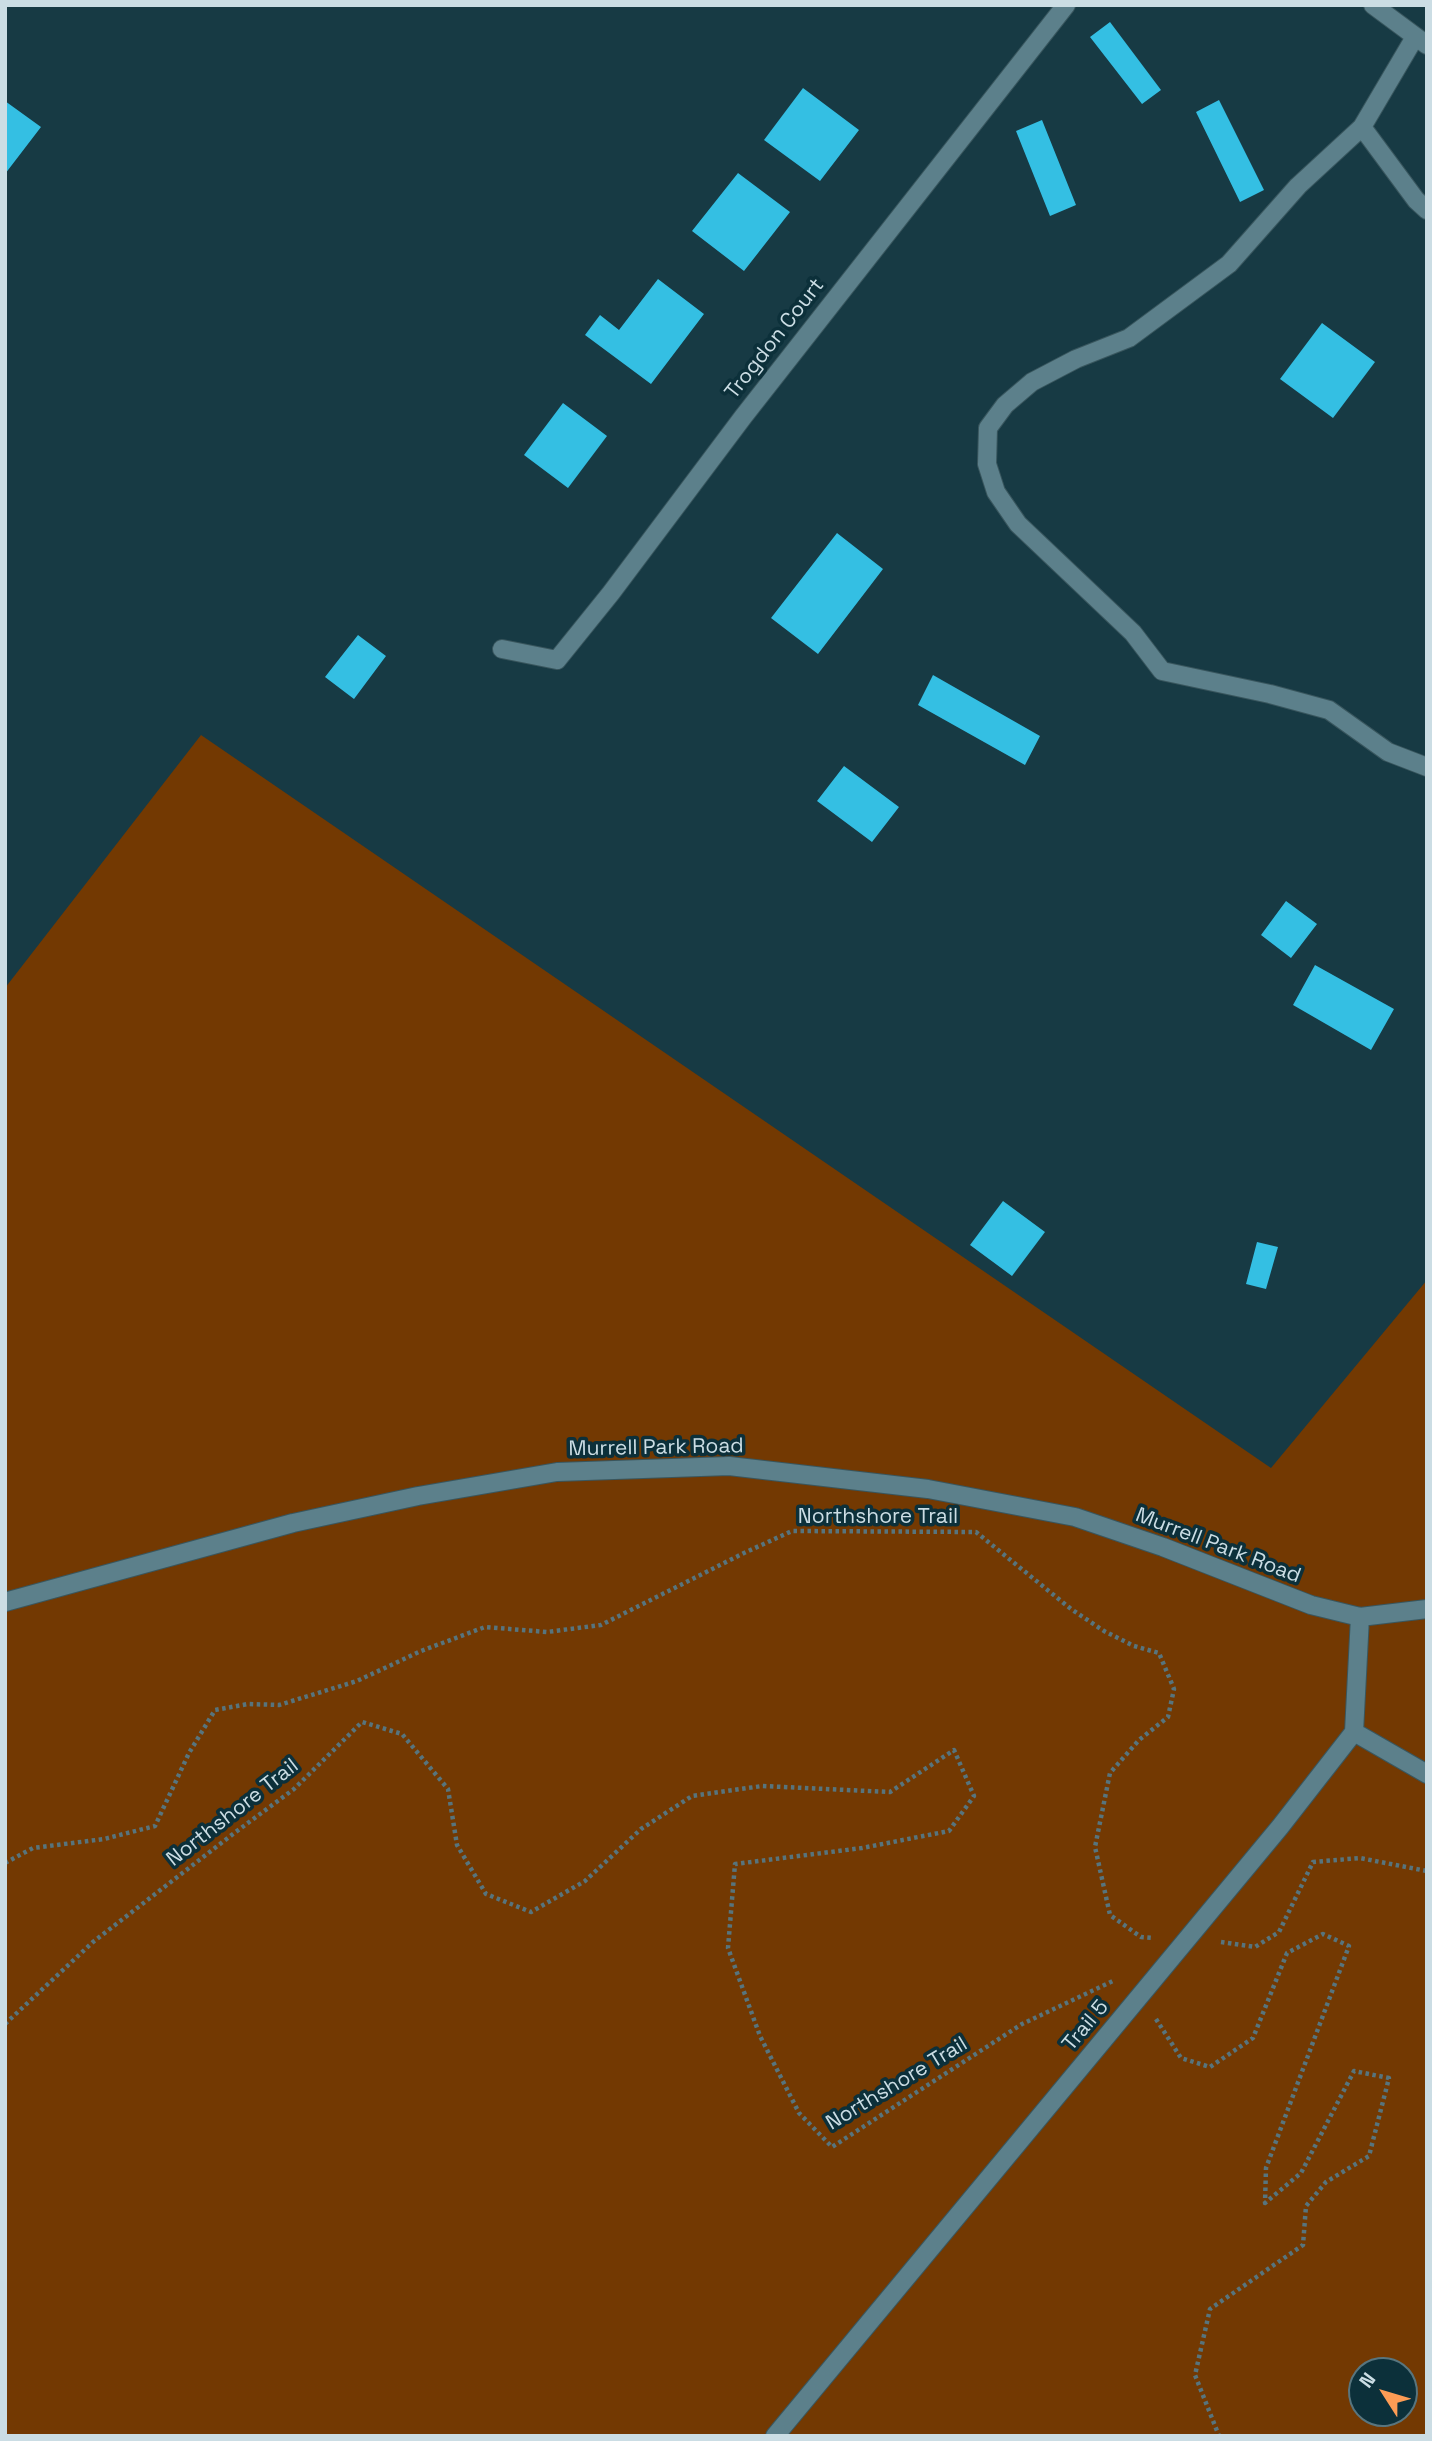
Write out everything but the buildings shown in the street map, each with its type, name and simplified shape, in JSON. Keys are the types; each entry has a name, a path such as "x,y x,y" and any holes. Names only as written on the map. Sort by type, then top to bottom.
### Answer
{"street":[{"name":"Trogdon Court","path":"502,649 557,660 611,593 743,417 1066,5"},
{"path":"1373,5 1421,41 1362,127 1298,186 1228,264 1129,338 1076,359 1032,382 1005,405 988,428 987,464 996,492 1018,524 1133,633 1162,671 1270,694 1329,710 1388,752 1427,767"},
{"path":"1362,127 1416,200 1427,210"},
{"name":"Murrell Park Road","path":"5,1602 293,1523 418,1496 557,1472 729,1466 929,1489 1075,1517 1163,1547 1311,1605 1360,1617 1427,1609"},
{"path":"1360,1617 1354,1732 1427,1774"},
{"name":"Trail 5","path":"775,2436 1280,1827 1354,1732"}],"path":[{"name":"Northshore Trail","path":"5,1863 33,1848 104,1839 155,1826 189,1753 215,1710 248,1704 279,1705 357,1681 421,1651 485,1627 547,1632 601,1626 792,1531 976,1532 1072,1609 1104,1631 1133,1646 1159,1653 1174,1689 1167,1717 1139,1740 1110,1773 1095,1847 1110,1915 1141,1937 1255,1947 1279,1932 1313,1862 1360,1858 1427,1871"},
{"name":"Northshore Trail","path":"5,2024 93,1942 294,1789 362,1722 402,1734 449,1789 457,1844 486,1894 531,1912 585,1881 641,1829 692,1796 762,1786 890,1792 954,1750 974,1796 949,1830 862,1848 735,1864 728,1948 760,2036 799,2113 832,2147 1022,2024 1117,1979 1158,2020 1181,2058 1210,2067 1253,2038 1287,1953 1323,1934 1349,1946 1266,2168 1265,2203 1301,2173 1354,2071 1389,2078 1369,2156 1325,2182 1306,2206 1303,2245 1210,2309 1195,2375 1219,2436"}],"shaded area":[{"path":"201,735 1271,1468 1427,1280 1427,2436 5,2436 5,988"}]}
